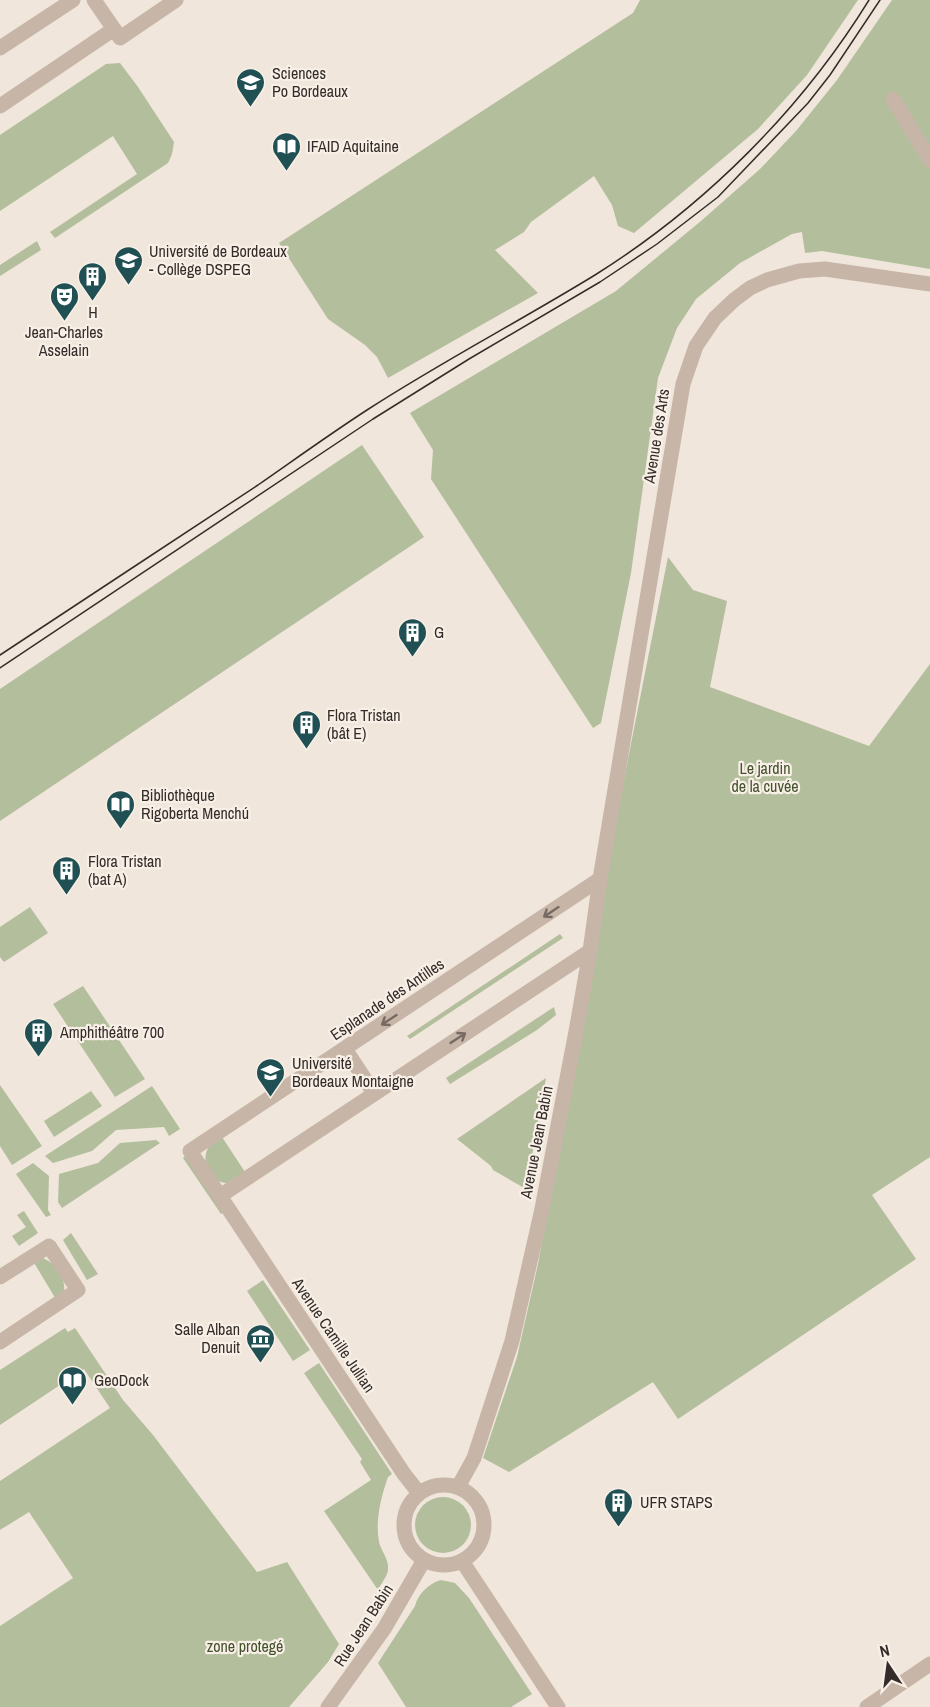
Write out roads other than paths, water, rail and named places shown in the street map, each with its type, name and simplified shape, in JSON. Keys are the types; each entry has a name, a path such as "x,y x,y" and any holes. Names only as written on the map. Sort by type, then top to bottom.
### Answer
{"street":[{"path":"0,48 73,0"},
{"path":"94,0 117,34"},
{"path":"0,106 176,0"},
{"path":"893,99 930,160"},
{"name":"Avenue des Arts","path":"615,795 683,384 696,346 715,318 734,300 760,283 786,273 825,269 930,284"},
{"name":"Avenue Jean Babin","path":"458,1487 474,1458 512,1341 542,1209 590,951 615,795"},
{"name":"Esplanade des Antilles","path":"220,1196 190,1151 600,879"},
{"path":"220,1196 590,951"},
{"path":"345,1048 374,1093"},
{"name":"Avenue Camille Jullian","path":"220,1196 404,1474 419,1493"},
{"path":"0,1277 49,1246 78,1290 0,1342"},
{"path":"445,1484 458,1487 469,1492 482,1511 485,1523 484,1534 479,1545 462,1561 450,1565 424,1560 410,1546 404,1528 407,1508 419,1493 431,1486 445,1484"},
{"name":"Rue Jean Babin","path":"328,1707 384,1629 424,1560"},
{"path":"462,1561 558,1707"},
{"path":"867,1707 930,1664"}],"tram line":[{"path":"0,655 258,485 367,410 595,275 636,248 712,187 748,153 813,80 869,0"},
{"path":"0,668 373,419 600,282 657,244 718,197 808,103 830,75 880,0"}],"place":[{"name":"Sciences Po Bordeaux","path":"251,108"},
{"name":"IFAID Aquitaine","path":"286,172"},
{"name":"Université de Bordeaux - Collège DSPEG","path":"128,286"},
{"name":"H","path":"93,302"},
{"name":"Jean-Charles Asselain","path":"64,322"},
{"name":"G","path":"413,658"},
{"name":"Flora Tristan (bât E)","path":"306,750"},
{"name":"Bibliothèque Rigoberta Menchú","path":"120,830"},
{"name":"Flora Tristan (bat A)","path":"67,896"},
{"name":"Amphithéâtre 700","path":"39,1058"},
{"name":"Université Bordeaux Montaigne","path":"271,1098"},
{"name":"Salle Alban Denuit","path":"261,1364"},
{"name":"GeoDock","path":"73,1406"},
{"name":"UFR STAPS","path":"619,1528"}],"park label":[{"name":"Le jardin de la cuvée","path":"765,777"},
{"name":"zone protegé","path":"245,1646"}]}
